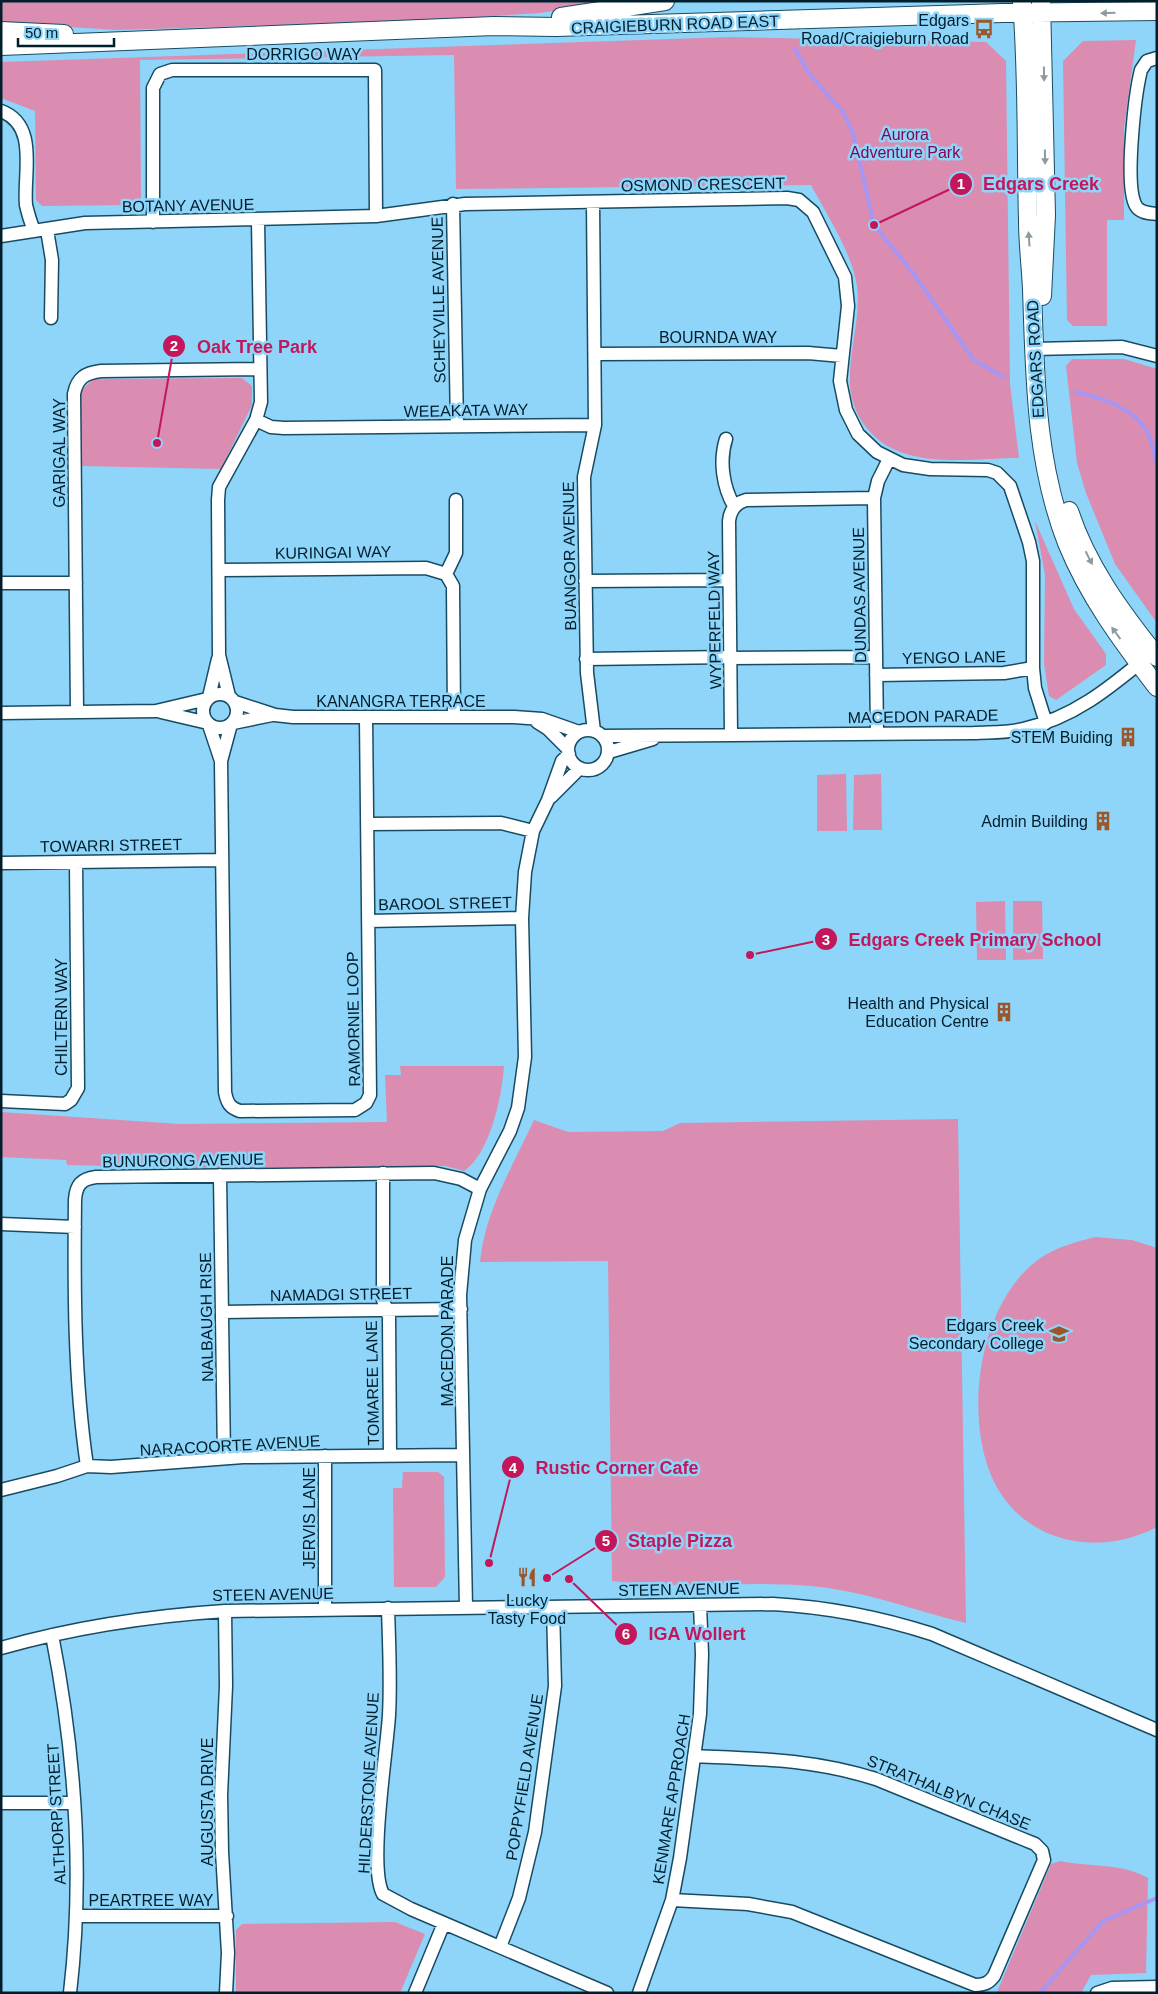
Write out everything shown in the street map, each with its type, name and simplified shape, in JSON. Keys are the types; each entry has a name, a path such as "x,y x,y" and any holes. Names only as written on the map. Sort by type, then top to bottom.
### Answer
{"main road":[{"name":"CRAIGIEBURN ROAD EAST","path":"494,26 665,1"},
{"name":"CRAIGIEBURN ROAD EAST","path":"1,46 494,26 556,27 1023,7 1157,11"},
{"name":"EDGARS ROAD","path":"1023,7 1026,46 1028,224 1038,349 1048,428 1059,483 1074,527 1088,558 1104,585 1155,654"},
{"name":"EDGARS ROAD","path":"1041,8 1046,215 1038,349 1037,414 1042,448 1067,542 1095,601 1157,687"},
{"name":"CRAIGIEBURN ROAD EAST","path":"1,30 126,40"}],"street":[{"path":"1157,58 1147,62 1141,70 1134,110 1132,151 1132,188 1135,205 1141,211 1157,214"},
{"name":"DORRIGO WAY","path":"153,222 152,88 160,74 172,70 375,70 376,216"},
{"path":"1,111 12,115 18,121 26,138 26,205 40,230 52,260 51,318"},
{"name":"OSMOND CRESCENT","path":"453,204 787,198 799,200 806,205 817,218 845,277 848,306 842,356 842,394 850,422 868,445 889,459 918,469 988,470 997,473 1010,486 1029,542 1033,561 1033,668 1035,688 1046,723"},
{"name":"BUANGOR AVENUE","path":"592,202 595,425 584,477 585,582 586,659 598,733"},
{"path":"376,216 453,204"},
{"name":"SCHEYVILLE AVENUE","path":"453,204 457,426"},
{"name":"BOTANY AVENUE","path":"1,236 85,223 258,221 376,216"},
{"path":"156,711 218,728 232,723 237,715 220,655 220,487 256,420 261,402 258,221"},
{"path":"1038,349 1122,347 1157,356"},
{"name":"BOURNDA WAY","path":"595,354 815,353 842,356"},
{"name":"GARIGAL WAY","path":"77,712 74,394 78,380 87,374 101,371 260,369"},
{"name":"WEEAKATA WAY","path":"256,420 271,427 284,428 595,425"},
{"path":"726,439 724,453 725,484 734,506 742,501 749,500 874,498"},
{"name":"DUNDAS AVENUE","path":"877,733 874,498 878,481 889,459"},
{"path":"454,717 453,586 446,574 456,554 456,500"},
{"name":"WYPERFELD WAY","path":"731,735 729,521 734,506"},
{"name":"KURINGAI WAY","path":"219,570 426,568 446,574"},
{"path":"585,582 729,580"},
{"path":"1,583 76,583"},
{"name":"MACEDON PARADE","path":"598,733 670,736 1009,731 1046,723 1071,713 1088,703 1155,654"},
{"path":"208,724 202,712 208,698 220,655"},
{"path":"586,659 876,657"},
{"name":"YENGO LANE","path":"876,675 1004,672 1033,668"},
{"path":"1,713 156,711 219,694 232,699"},
{"name":"KANANGRA TERRACE","path":"232,699 275,715"},
{"name":"KANANGRA TERRACE","path":"232,723 275,715 366,718 528,718 542,719 579,732"},
{"name":"RAMORNIE LOOP","path":"232,723 221,761 225,1092 227,1102 233,1109 250,1112 338,1111 355,1110 366,1104 370,1095 366,718"},
{"name":"KANANGRA TERRACE","path":"528,718 548,729 569,751"},
{"name":"RAMORNIE LOOP","path":"208,724 221,761"},
{"path":"579,732 598,733 606,740 609,752 602,766 595,769 580,768 573,763 569,751 572,739 579,732"},
{"name":"MACEDON PARADE","path":"609,752 630,744 670,736"},
{"name":"MACEDON PARADE","path":"466,1608 460,1309 465,1240 480,1189 510,1131 522,1089 525,1057 522,918 524,872 533,831 548,800 562,760 569,751"},
{"name":"MACEDON PARADE","path":"548,800 580,768"},
{"path":"367,824 501,823 533,831"},
{"name":"TOWARRI STREET","path":"1,863 222,860"},
{"name":"CHILTERN WAY","path":"1,1101 65,1104 71,1100 78,1088 76,862"},
{"name":"BAROOL STREET","path":"368,921 522,918"},
{"name":"BUNURONG AVENUE","path":"87,1466 78,1409 74,1227 76,1188 80,1182 88,1178 382,1173 450,1175 480,1189"},
{"name":"TOMAREE LANE","path":"382,1173 383,1296 389,1317 390,1456"},
{"name":"NALBAUGH RISE","path":"220,1175 224,1458"},
{"path":"1,1224 74,1227"},
{"name":"NAMADGI STREET","path":"222,1312 460,1309"},
{"name":"NARACOORTE AVENUE","path":"1,1490 58,1476 87,1466 111,1467 224,1458 463,1455"},
{"name":"JERVIS LANE","path":"325,1456 325,1609"},
{"name":"STEEN AVENUE","path":"1,1648 52,1635 128,1620 225,1611 773,1604 810,1606 850,1612 894,1622 932,1634 1157,1730"},
{"name":"KENMARE APPROACH","path":"639,1993 672,1900 680,1858 702,1687 700,1605"},
{"name":"POPPYFIELD AVENUE","path":"500,1947 519,1898 535,1832 555,1686 553,1606"},
{"name":"HILDERSTONE AVENUE","path":"388,1608 389,1708 379,1817 379,1884 386,1898 607,1993"},
{"name":"AUGUSTA DRIVE","path":"225,1611 226,1686 221,1822 227,1916 226,1993"},
{"name":"ALTHORP STREET","path":"52,1635 64,1704 74,1803 76,1916 70,1993"},
{"name":"STRATHALBYN CHASE","path":"672,1900 748,1904 792,1912 963,1980 981,1985 986,1984 994,1976 1043,1865 1044,1854 1039,1847 919,1796 851,1771 786,1759 694,1756"},
{"path":"1,1803 74,1803"},
{"name":"PEARTREE WAY","path":"76,1916 227,1916"},
{"path":"415,1993 444,1923"},
{"path":"572,1993 577,1980"},
{"path":"957,1993 963,1980"},
{"path":"1097,1993 1112,1988 1157,1987"}],"green space":[{"path":"1,1 618,1 540,13 413,21 118,30 1,23"},
{"name":"Aurora Adventure Park","path":"730,37 986,42 1006,61 1010,384 1019,458 956,460 914,456 895,450 877,439 863,423 857,413 850,389 850,365 858,309 857,286 844,247 811,185 456,189 454,55 140,60 141,199 135,205 42,206 36,200 35,111 1,98 1,62"},
{"path":"1136,40 1124,128 1124,220 1107,220 1107,326 1073,326 1067,320 1063,61 1083,41"},
{"path":"1072,359 1124,359 1157,369 1157,623 1115,564 1086,493 1077,463 1066,366"},
{"path":"242,378 252,386 252,405 221,469 81,466 80,391 94,379"},
{"path":"1035,521 1074,609 1106,654 1106,665 1056,700 1049,696 1044,664 1045,575"},
{"path":"846,774 847,831 817,831 817,775"},
{"path":"881,774 882,830 853,830 854,775"},
{"path":"1005,901 1006,960 977,960 976,902"},
{"path":"1013,901 1042,901 1043,959 1013,960"},
{"path":"400,1066 504,1066 501,1093 488,1138 473,1163 464,1171 446,1166 182,1168 67,1165 66,1160 1,1157 1,1112 180,1124 387,1122 385,1075 401,1075"},
{"path":"958,1119 966,1623 870,1596 831,1588 785,1584 662,1585 612,1581 608,1261 480,1262 483,1243 494,1207 534,1120 568,1132 663,1131 680,1123"},
{"path":"1095,1237 1132,1240 1157,1248 1157,1527 1134,1537 1109,1542 1085,1542 1062,1538 1040,1529 1020,1516 1004,1498 991,1475 983,1449 979,1420 979,1389 983,1359 991,1329 1003,1302 1019,1278 1039,1259 1066,1245"},
{"path":"403,1472 438,1472 444,1477 445,1577 436,1587 394,1587 393,1488 402,1488"},
{"path":"1060,1861 1128,1870 1148,1878 1146,1973 1091,1975 1081,1993 993,1993 997,1992 1051,1864"},
{"path":"395,1922 425,1934 400,1993 236,1993 236,1930 242,1924"}],"waterway":[{"path":"795,49 808,72 843,112 853,133 874,225 913,273 973,359 1003,377"},
{"path":"1076,392 1111,403 1135,417 1148,433 1157,464"},
{"path":"1040,1993 1103,1921 1157,1898"}],"place":[{"name":"Edgars Road/Craigieburn Road","path":"984,29"},
{"name":"Edgars Creek","path":"874,225"},
{"name":"Oak Tree Park","path":"157,443"},
{"name":"STEM Buiding","path":"1128,737"},
{"name":"Admin Building","path":"1103,821"},
{"name":"Edgars Creek Primary School","path":"750,955"},
{"name":"Health and Physical Education Centre","path":"1004,1012"},
{"name":"Edgars Creek Secondary College","path":"1059,1334"},
{"name":"Rustic Corner Cafe","path":"489,1563"},
{"name":"Lucky Tasty Food","path":"527,1577"},
{"name":"Staple Pizza","path":"547,1578"},
{"name":"IGA Wollert","path":"569,1579"}]}
